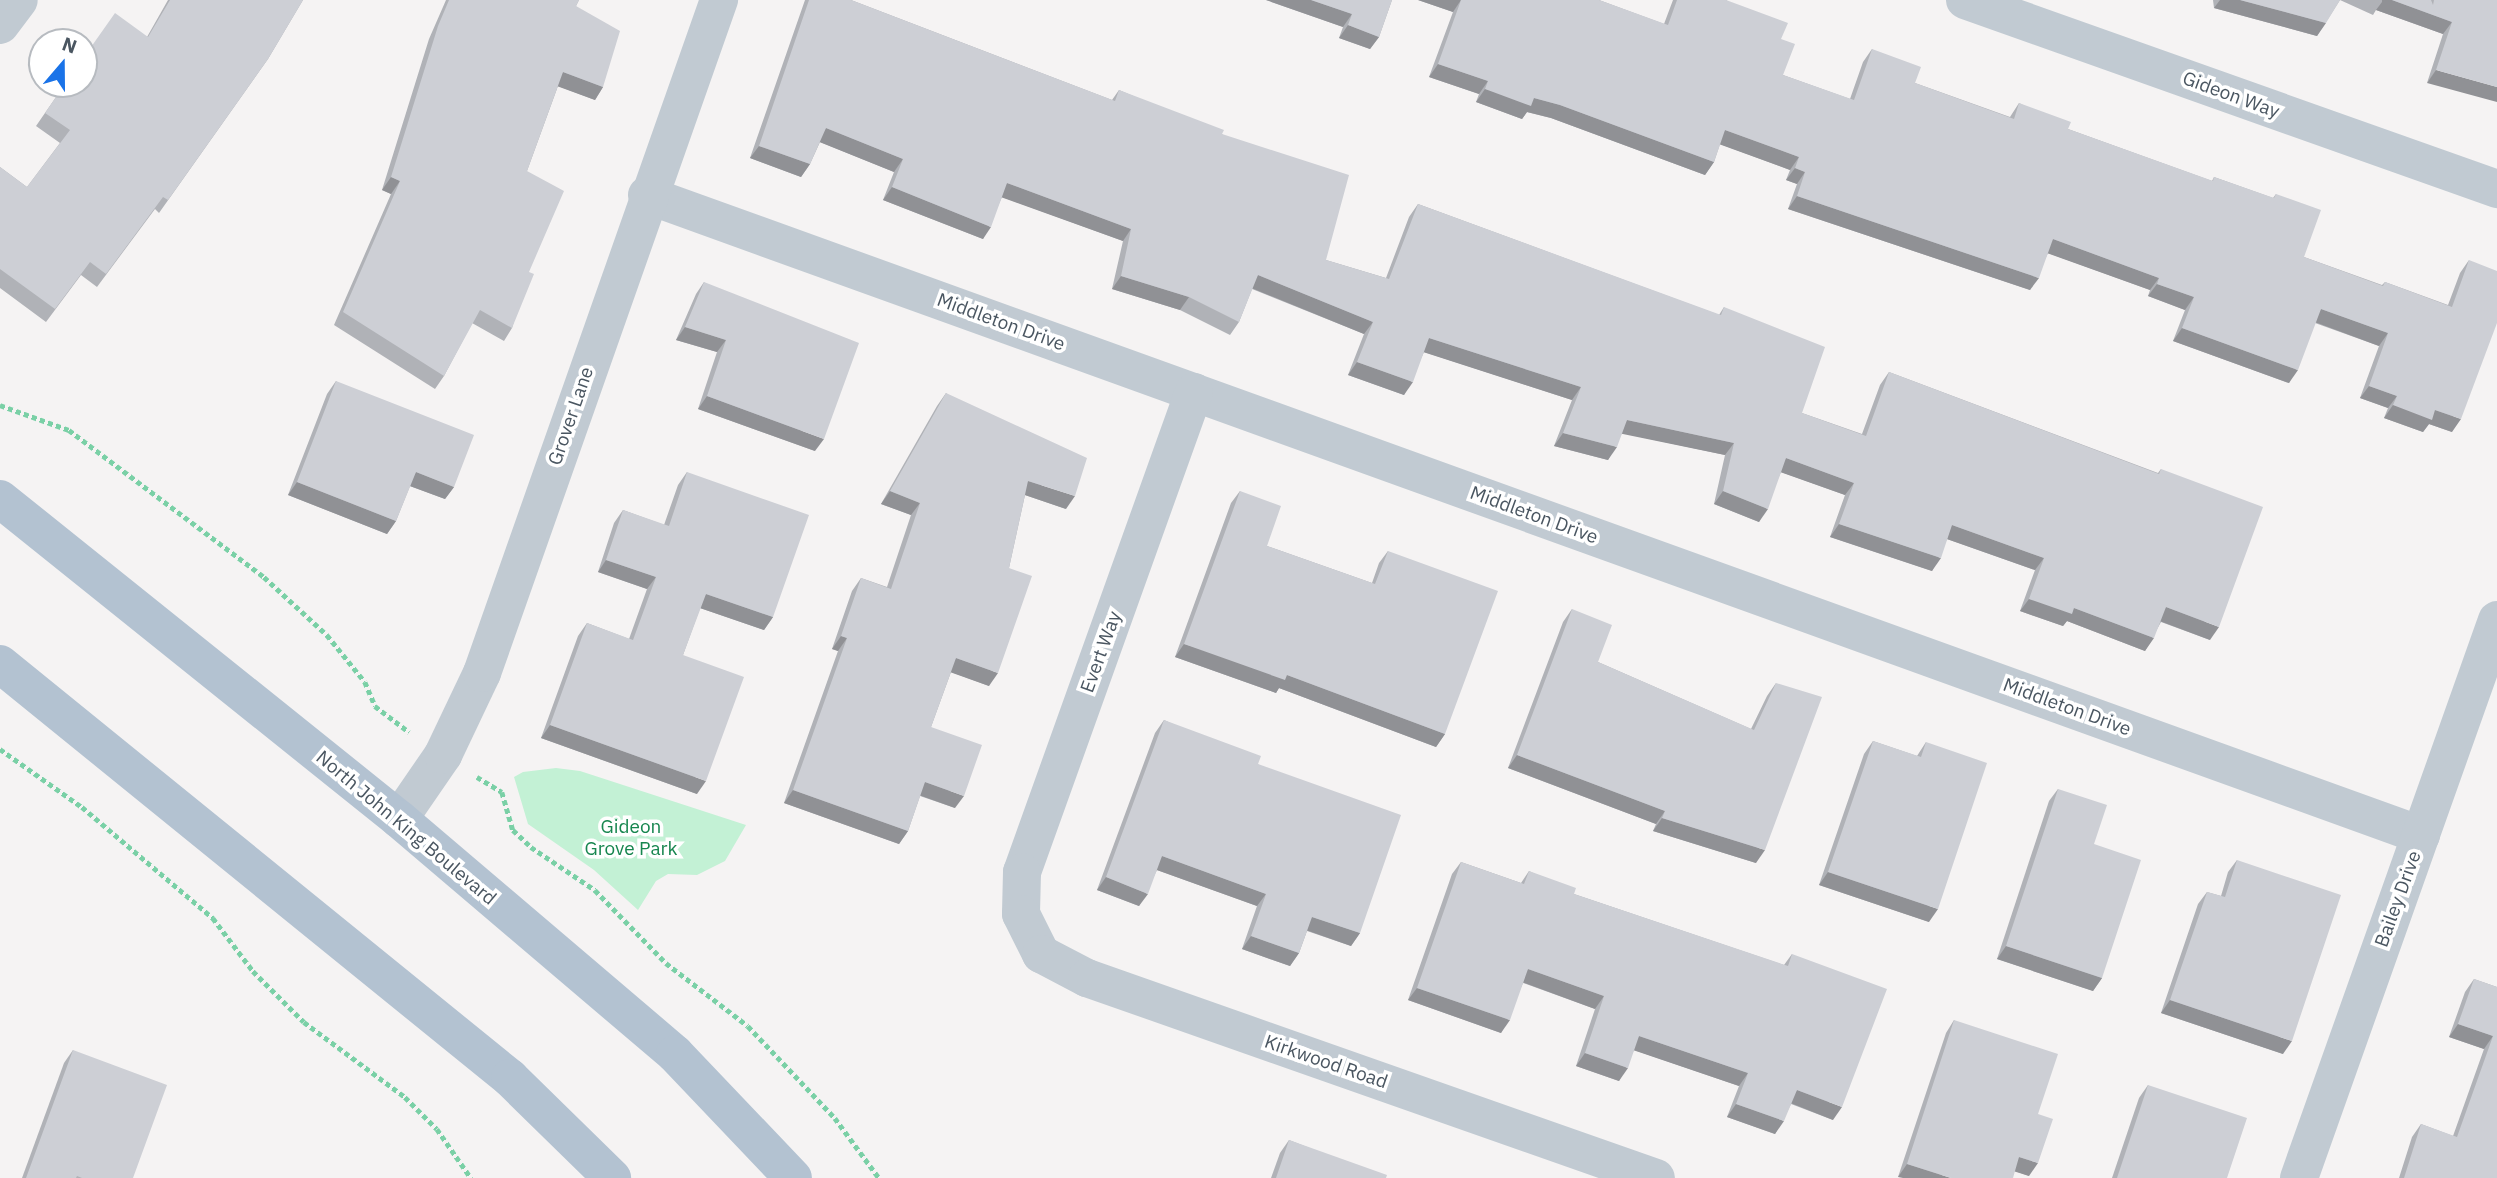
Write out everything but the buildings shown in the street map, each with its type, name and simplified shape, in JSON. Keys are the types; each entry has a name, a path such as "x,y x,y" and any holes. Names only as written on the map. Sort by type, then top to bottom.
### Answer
{"main road":[{"name":"North John King Boulevard","path":"0,499 399,819 675,1054 793,1178"},
{"path":"0,664 510,1078 612,1178"}],"street":[{"path":"0,25 19,0"},
{"name":"Grover Lane","path":"399,819 443,755 482,673 647,195 719,0"},
{"name":"Gideon Way","path":"1965,0 2497,189"},
{"name":"Middleton Drive","path":"647,195 2421,835"},
{"name":"Evert Way","path":"1021,914 1022,872 1194,392"},
{"name":"Bailey Drive","path":"2299,1178 2497,620"},
{"name":"Kirkwood Road","path":"1021,914 1041,954 1087,978 1656,1178"}],"path":[{"path":"0,405 69,430 254,568 327,635 365,682 375,706 415,737"},
{"path":"0,749 82,807 213,918 253,971 304,1022 405,1097 437,1129 471,1178"},
{"path":"472,774 502,792 513,830 531,846 595,890 676,972 748,1026 835,1118 879,1178"}],"green space":[{"name":"Gideon Grove Park","path":"556,768 580,771 746,825 725,861 697,875 668,874 656,881 638,910 594,870 528,824 514,777 523,772"}]}
